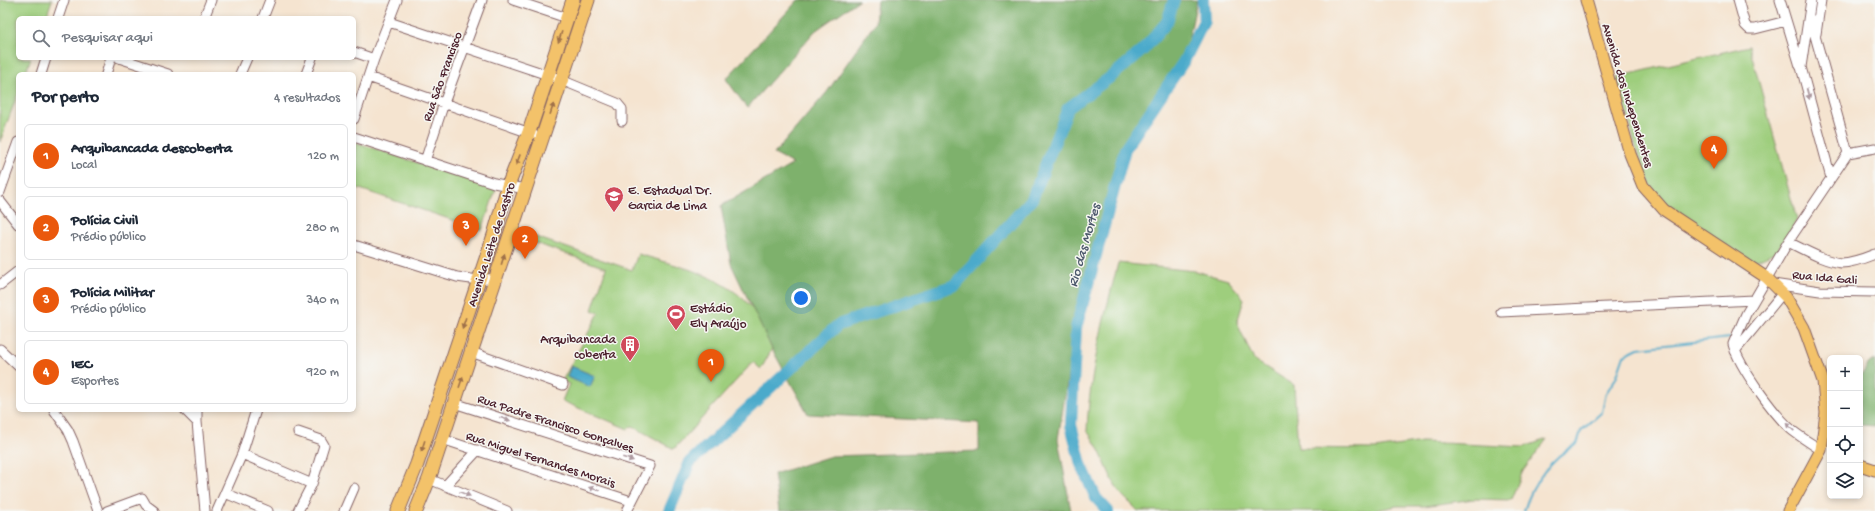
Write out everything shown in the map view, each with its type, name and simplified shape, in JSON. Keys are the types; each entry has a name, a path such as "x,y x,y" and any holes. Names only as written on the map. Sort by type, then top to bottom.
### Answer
{"highway":[{"name":"Avenida Leite de Castro","path":"398,511 417,464 494,235 508,186 529,132 573,0"},
{"name":"Avenida Leite de Castro","path":"416,511 429,479 497,278 588,0"},
{"path":"417,464 429,479"}],"main road":[{"name":"Avenida dos Independentes","path":"1586,0 1630,154 1643,186 1664,210 1770,281 1782,294 1804,328 1823,381 1826,413 1826,452"},
{"path":"1788,511 1826,452"},
{"path":"1863,466 1875,470"}],"street":[{"path":"59,16 64,0"},
{"path":"205,16 211,0"},
{"path":"264,16 270,0"},
{"path":"356,113 374,59 397,0"},
{"name":"Rua São Francisco","path":"425,161 444,103 466,47 482,0"},
{"path":"513,0 567,18"},
{"path":"1738,0 1745,25 1749,29 1786,21"},
{"path":"1780,0 1801,67 1831,178"},
{"path":"1804,0 1848,153"},
{"path":"1801,67 1811,0"},
{"path":"1816,38 1821,0"},
{"path":"389,22 562,80 616,103 622,110 622,121"},
{"path":"356,53 374,59"},
{"path":"42,72 45,60"},
{"path":"107,72 110,60"},
{"path":"125,60 162,72"},
{"path":"241,72 246,60"},
{"path":"307,72 311,60"},
{"path":"368,77 543,137"},
{"path":"356,138 494,183 525,189"},
{"path":"0,192 16,148"},
{"path":"1826,452 1792,430 1767,402 1735,351 1733,344 1754,300 1770,281 1788,242 1848,153 1875,148"},
{"path":"0,201 16,221"},
{"path":"1788,242 1819,256 1841,262 1850,262 1875,254"},
{"path":"356,246 457,277 478,280 497,278"},
{"path":"0,285 16,273"},
{"name":"Rua Ida Gali","path":"1770,281 1820,291 1875,292"},
{"path":"1735,351 1782,294"},
{"path":"1501,312 1754,300"},
{"path":"0,349 16,364"},
{"path":"472,352 563,385"},
{"name":"Rua Padre Francisco Gonçalves","path":"454,403 650,466 631,501"},
{"path":"55,412 68,430 73,441 98,511"},
{"path":"187,412 197,422"},
{"path":"197,412 205,511"},
{"path":"217,511 242,454 255,412"},
{"path":"298,432 323,442 312,484 298,511"},
{"name":"Rua Miguel Fernandes Morais","path":"442,439 631,501"},
{"path":"445,486 478,450"},
{"path":"242,454 312,484"},
{"path":"429,479 507,511"},
{"path":"344,511 354,488"},
{"path":"226,492 268,511"},
{"path":"107,511 142,498 146,505 154,511"},
{"path":"627,511 631,501"}],"green space":[{"path":"0,0 52,0 47,16 16,16 16,60 30,60 26,72 16,72 16,98 0,142"},
{"path":"798,0 859,0 815,31 747,108 726,79"},
{"path":"877,0 1197,0 1184,61 1125,149 1076,328 1058,439 1071,511 779,511 774,474 831,456 979,451 979,423 808,414 772,349 731,264 721,206 793,164 774,154 827,92 875,23"},
{"path":"1749,46 1797,220 1777,251 1753,262 1683,219 1671,209 1651,187 1637,151 1617,77"},
{"path":"356,142 496,189 482,230 356,188"},
{"name":"Estádio Ely Araújo","path":"521,232 632,270 638,254 702,274 731,289 744,300 760,320 772,349 761,369 753,362 674,449 632,426 628,429 562,401 569,384 562,381 599,313 592,310 606,268 518,237"},
{"path":"1118,263 1195,271 1228,280 1244,299 1237,323 1254,360 1294,385 1298,448 1375,449 1422,442 1524,447 1547,439 1523,471 1511,500 1474,499 1424,506 1397,506 1372,511 1138,511 1119,491 1096,445 1087,431 1088,410 1094,367"},
{"path":"1875,360 1875,426 1863,425 1863,373 1868,364"}],"water":[{"path":"571,366 595,376 590,387 567,377"}],"waterway":[{"path":"669,511 690,462 838,325 955,285 1032,199 1068,108 1112,76 1143,50 1167,22 1174,0"},
{"name":"Rio das Mortes","path":"1108,511 1096,498 1081,464 1071,425 1076,328 1125,149 1184,61 1204,21 1203,0"},
{"path":"1524,511 1537,481 1544,472 1559,456 1577,444 1581,431 1602,412 1606,393 1616,378 1624,355 1638,348 1730,338"}],"place":[{"name":"IEC","path":"1714,169"},
{"name":"E. Estadual Dr. Garcia de Lima","path":"614,213"},
{"name":"Polícia Militar","path":"466,246"},
{"name":"Polícia Civil","path":"525,259"},
{"name":"Estádio Ely Araújo","path":"676,331"},
{"name":"Arquibancada coberta","path":"630,362"},
{"name":"Arquibancada descoberta","path":"711,382"}]}
